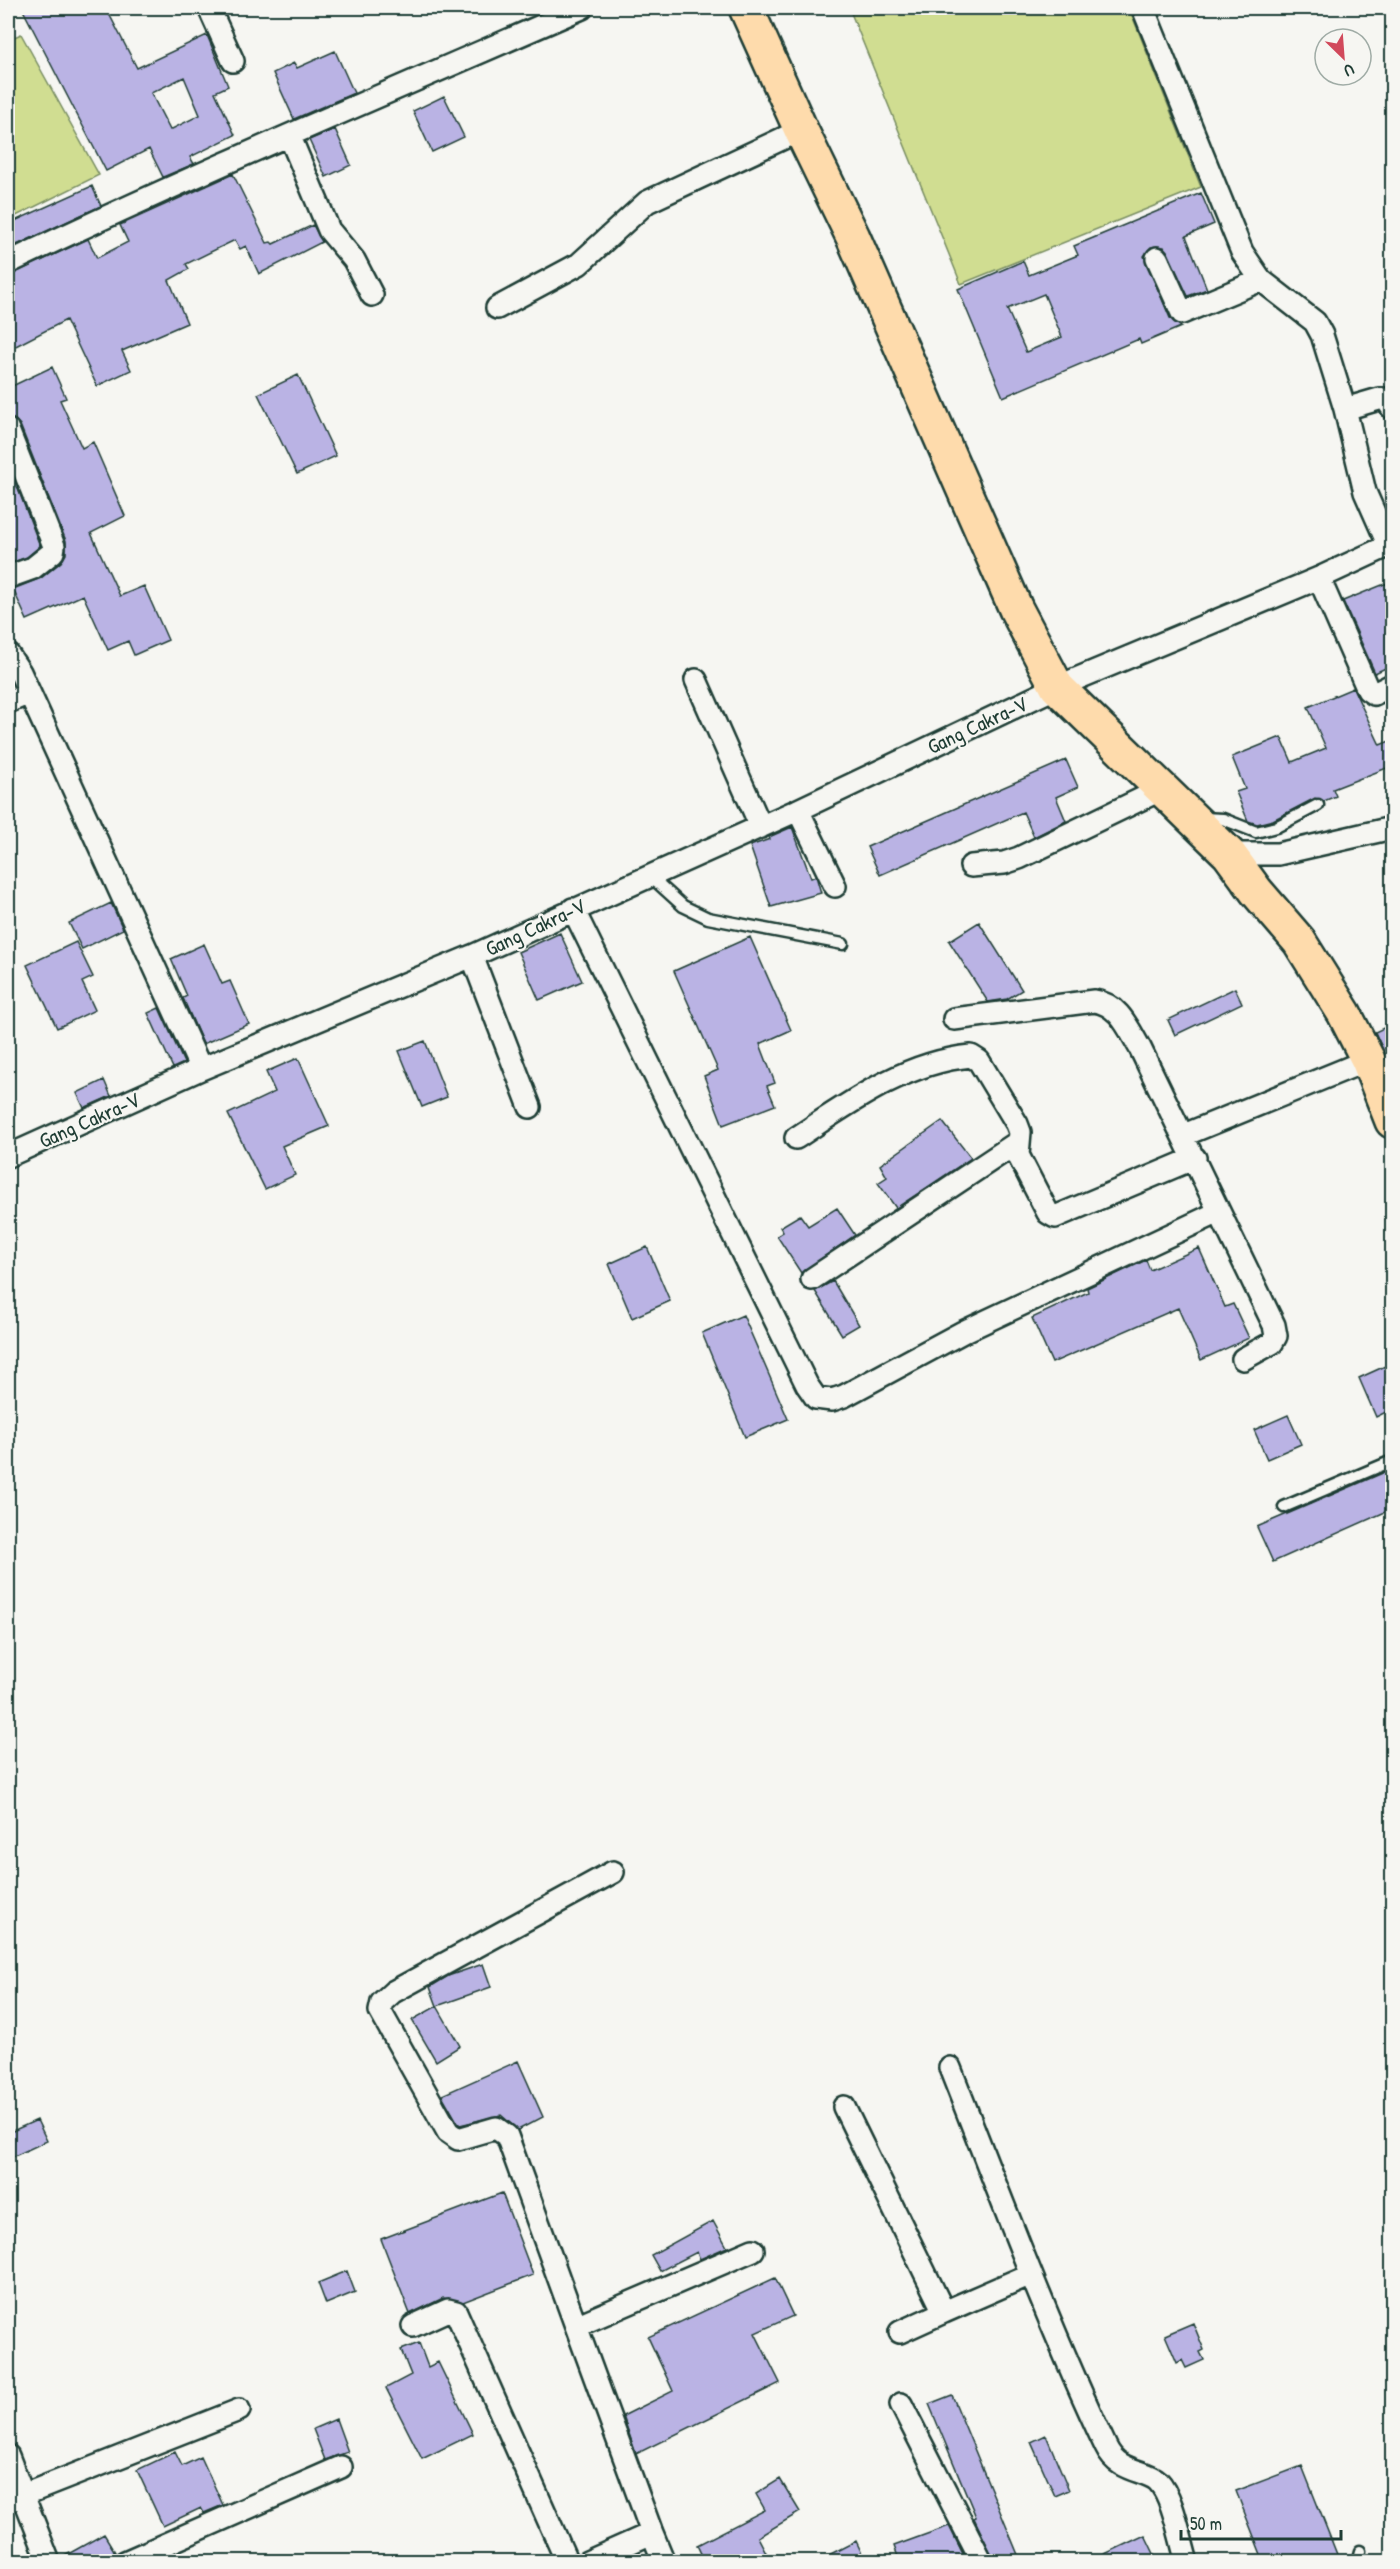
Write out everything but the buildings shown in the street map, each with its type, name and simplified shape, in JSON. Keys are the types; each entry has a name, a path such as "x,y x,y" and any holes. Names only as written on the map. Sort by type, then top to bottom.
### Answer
{"main road":[{"path":"746,8 801,130 853,237 1016,609 1057,687 1160,790 1196,819 1229,854 1305,950 1329,985 1368,1060 1392,1121"}],"street":[{"path":"209,8 233,60"},
{"path":"8,263 160,190 290,137 582,8"},
{"path":"1143,8 1242,252 1262,280 1315,322 1322,335 1345,409 1365,492 1390,544"},
{"path":"497,308 579,264 647,202 801,130"},
{"path":"290,137 329,230 354,260 372,295"},
{"path":"1156,258 1182,314 1262,280"},
{"path":"1345,409 1379,399 1386,399 1392,408"},
{"path":"8,430 54,546 53,552 44,561 8,577"},
{"name":"Gang Cakra-V","path":"8,1156 201,1069 472,956 798,810 1057,687 1319,578 1390,544"},
{"path":"1319,578 1368,690 1374,694 1392,685"},
{"path":"8,654 20,672 201,1069"},
{"path":"696,680 761,827"},
{"path":"8,702 29,693"},
{"path":"971,866 1019,858 1160,790"},
{"path":"798,810 835,886"},
{"path":"1229,854 1278,854 1392,828"},
{"path":"573,909 807,1385 816,1398 832,1400 844,1396 963,1332 1219,1212"},
{"path":"472,956 530,1107"},
{"path":"954,1019 1094,1001 1106,1003 1116,1009 1140,1048 1184,1135 1274,1325 1276,1336 1272,1343 1243,1359"},
{"path":"796,1138 863,1094 895,1077 970,1056 979,1061 1017,1124 1020,1132 1018,1155 1048,1213 1055,1217 1195,1158"},
{"path":"1184,1135 1368,1060"},
{"path":"812,1279 1018,1142"},
{"path":"613,1872 393,1992 382,2002 380,2011 448,2132 458,2139 496,2128 507,2136 664,2562"},
{"path":"950,2068 1031,2274 1108,2451 1134,2472 1155,2478 1165,2489 1187,2562"},
{"path":"844,2107 944,2312"},
{"path":"576,2326 753,2250"},
{"path":"900,2332 1031,2274"},
{"path":"413,2325 448,2310 456,2312 567,2562"},
{"path":"901,2404 982,2562"},
{"path":"15,2497 239,2410"},
{"path":"8,2456 15,2497 49,2562"},
{"path":"125,2562 341,2467"},
{"path":"587,2562 652,2533"}],"lane":[{"path":"1196,819 1223,819 1256,832 1275,827 1318,805"},
{"path":"650,876 683,906 708,918 843,944"},
{"path":"1284,1507 1392,1461"}],"green space":[{"path":"849,8 1129,8 1201,187 961,284"},
{"path":"21,34 99,175 8,220 8,40"}]}
